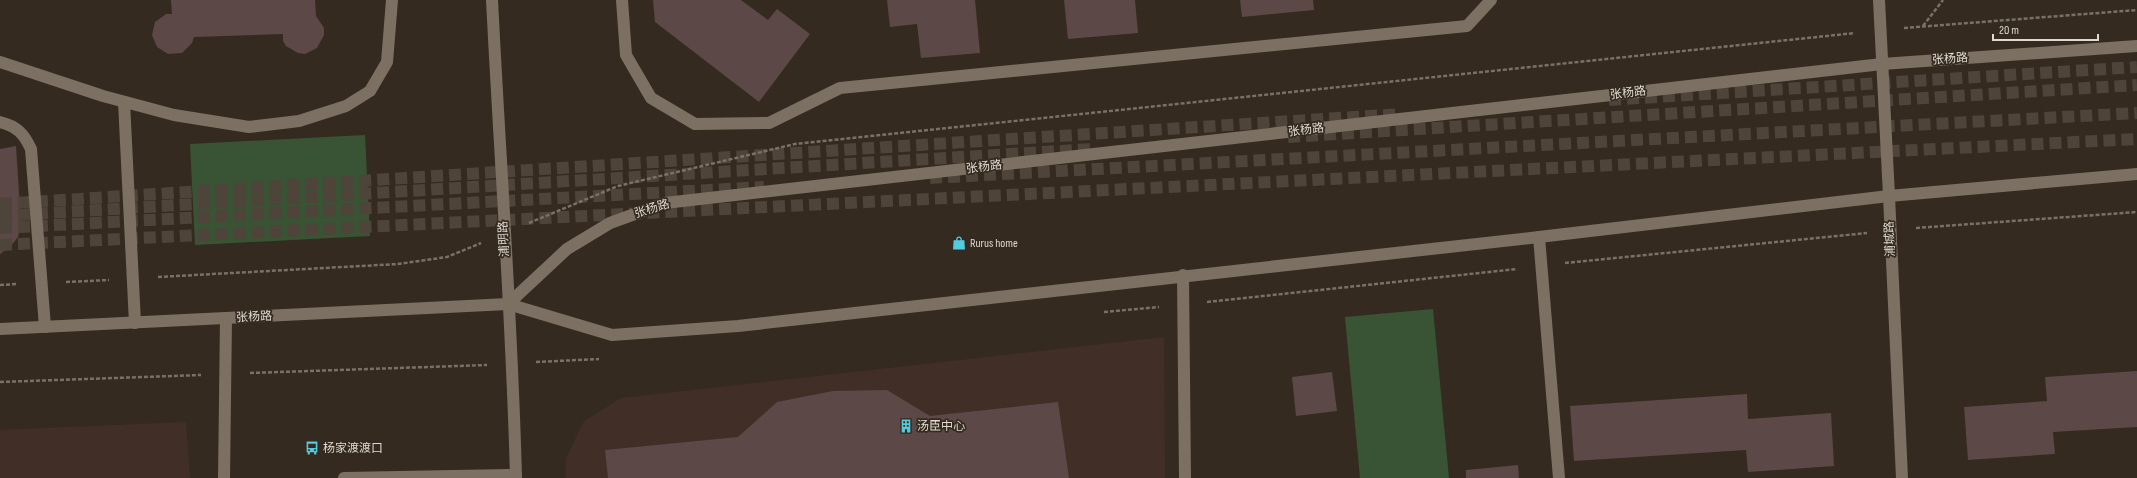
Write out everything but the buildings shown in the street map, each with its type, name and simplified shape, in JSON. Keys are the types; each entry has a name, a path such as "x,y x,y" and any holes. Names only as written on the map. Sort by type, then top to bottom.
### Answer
{"main road":[{"path":"0,62 124,102 174,116 249,127 299,121 346,106 370,91 387,62 392,0"},
{"name":"浦明路","path":"492,0 508,304 513,364 516,477"},
{"path":"622,0 626,55 652,98 695,124 769,123 840,88 1466,26 1491,0"},
{"name":"浦城路","path":"1879,0 1902,478"},
{"name":"张杨路","path":"508,304 567,249 610,223 665,203 1882,64 2137,46"},
{"path":"124,102 135,323"},
{"path":"0,122 13,125 24,134 31,149 45,327"},
{"name":"张杨路","path":"0,330 508,304 612,335 738,326 1183,275 1540,237 1888,196 2137,174"},
{"path":"1540,237 1559,478"},
{"path":"1183,275 1185,478"},
{"path":"224,478 226,318"},
{"path":"344,478 516,477"}],"path":[{"path":"1922,27 1943,0"}],"shaded area":[{"path":"1164,337 1165,478 566,478 566,458 584,421 621,398"},
{"path":"186,422 190,478 0,478 0,430"}],"green space":[{"path":"365,135 370,236 195,245 190,144"},
{"path":"1433,309 1449,478 1360,478 1345,317"}],"tunnel":[{"path":"1609,100 2137,67"},
{"path":"1288,137 2137,85"},
{"path":"930,178 2137,113"},
{"path":"0,204 1401,114"},
{"path":"0,245 2137,139"},
{"path":"0,216 1092,149"},
{"path":"0,228 764,187"}],"place":[{"name":"Rurus home","path":"959,243"},
{"name":"汤臣中心","path":"906,426"},
{"name":"杨家渡渡口","path":"312,448"}]}
